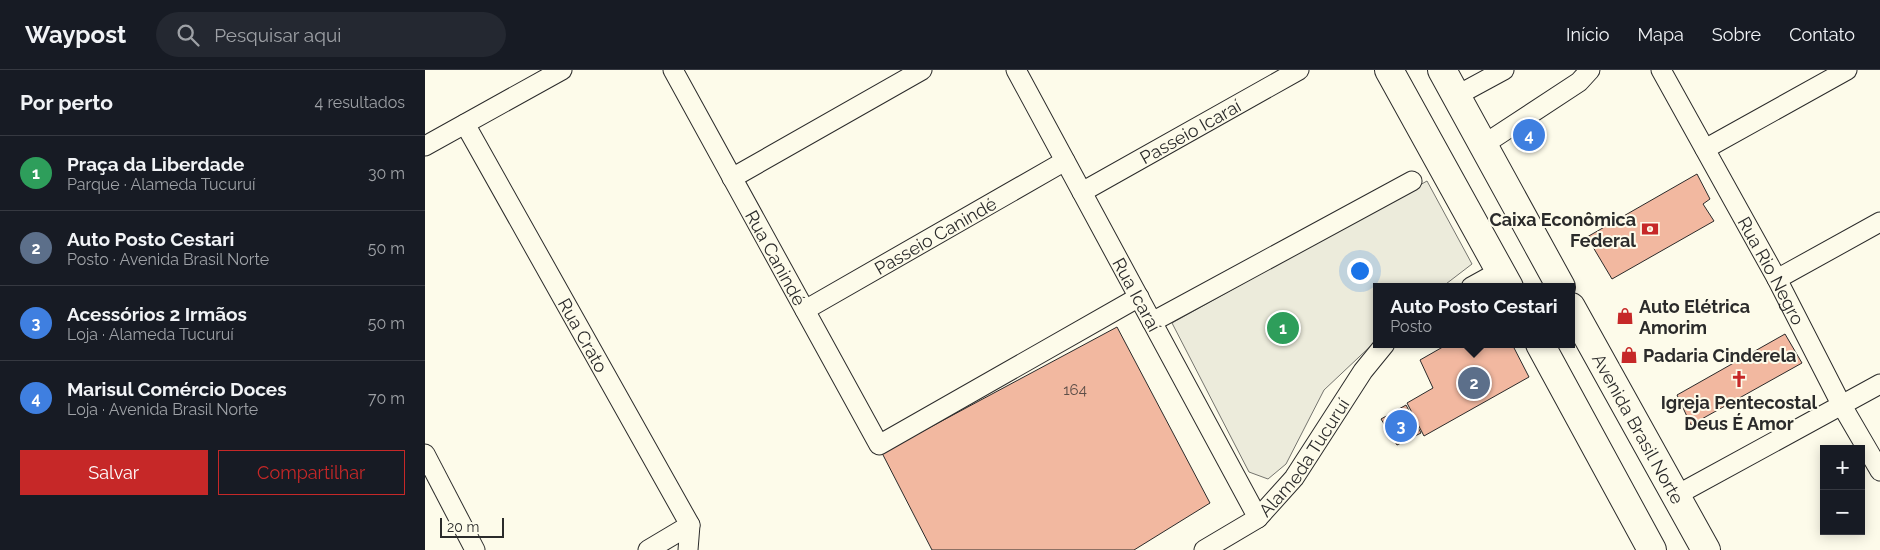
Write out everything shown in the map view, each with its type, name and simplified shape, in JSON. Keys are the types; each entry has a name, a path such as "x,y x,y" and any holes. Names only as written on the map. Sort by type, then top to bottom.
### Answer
{"main road":[{"path":"1389,70 1504,279"},
{"path":"1442,70 1559,283"},
{"name":"Avenida Brasil Norte","path":"1575,314 1706,550"},
{"path":"1542,348 1652,550"}],"street":[{"path":"425,146 562,70"},
{"name":"Rua Canindé","path":"673,70 879,445 1139,298"},
{"path":"733,178 922,70"},
{"name":"Rua Icaraí","path":"1016,70 1258,518"},
{"name":"Passeio Icaraí","path":"1082,192 1299,70"},
{"path":"1456,96 1505,70"},
{"path":"1483,145 1579,82 1590,70"},
{"name":"Rua Rio Negro","path":"1661,70 1777,279 1841,404 1880,471"},
{"path":"1705,149 1847,70"},
{"name":"Rua Crato","path":"465,124 690,525"},
{"name":"Passeio Canindé","path":"805,310 1065,161"},
{"path":"1152,322 1412,181"},
{"path":"1777,279 1880,222"},
{"path":"1488,283 1504,279"},
{"name":"Alameda Tucuruí","path":"1204,550 1258,518 1294,478 1363,371 1382,348"},
{"path":"1675,496 1880,384"},
{"path":"425,454 475,550"},
{"path":"648,550 690,525"},
{"path":"688,550 690,525"}],"shaded area":[{"path":"1427,181 1472,264 1447,283 1373,283 1373,344 1324,390 1286,464 1268,479 1249,472 1172,323"}],"building":[{"name":"Caixa Econômica Federal","path":"1697,174 1710,199 1703,204 1714,221 1612,279 1587,237"},
{"path":"1117,327 1210,503 1134,550 932,550 882,453"},
{"name":"Igreja Pentecostal Deus É Amor","path":"1785,334 1802,363 1691,425 1677,395"},
{"path":"1441,348 1514,348 1529,377 1424,436 1407,403 1433,388 1420,360"},
{"path":"1406,405 1421,433 1397,445 1381,419"}],"place":[{"name":"Marisul Comércio Doces","path":"1529,135"},
{"name":"Caixa Econômica Federal","path":"1650,229"},
{"name":"Auto Elétrica Amorim","path":"1625,316"},
{"name":"Praça da Liberdade","path":"1283,328"},
{"name":"Padaria Cinderela","path":"1629,355"},
{"name":"Igreja Pentecostal Deus É Amor","path":"1739,379"},
{"name":"Auto Posto Cestari","path":"1474,383"},
{"name":"Acessórios 2 Irmãos","path":"1401,426"}]}
